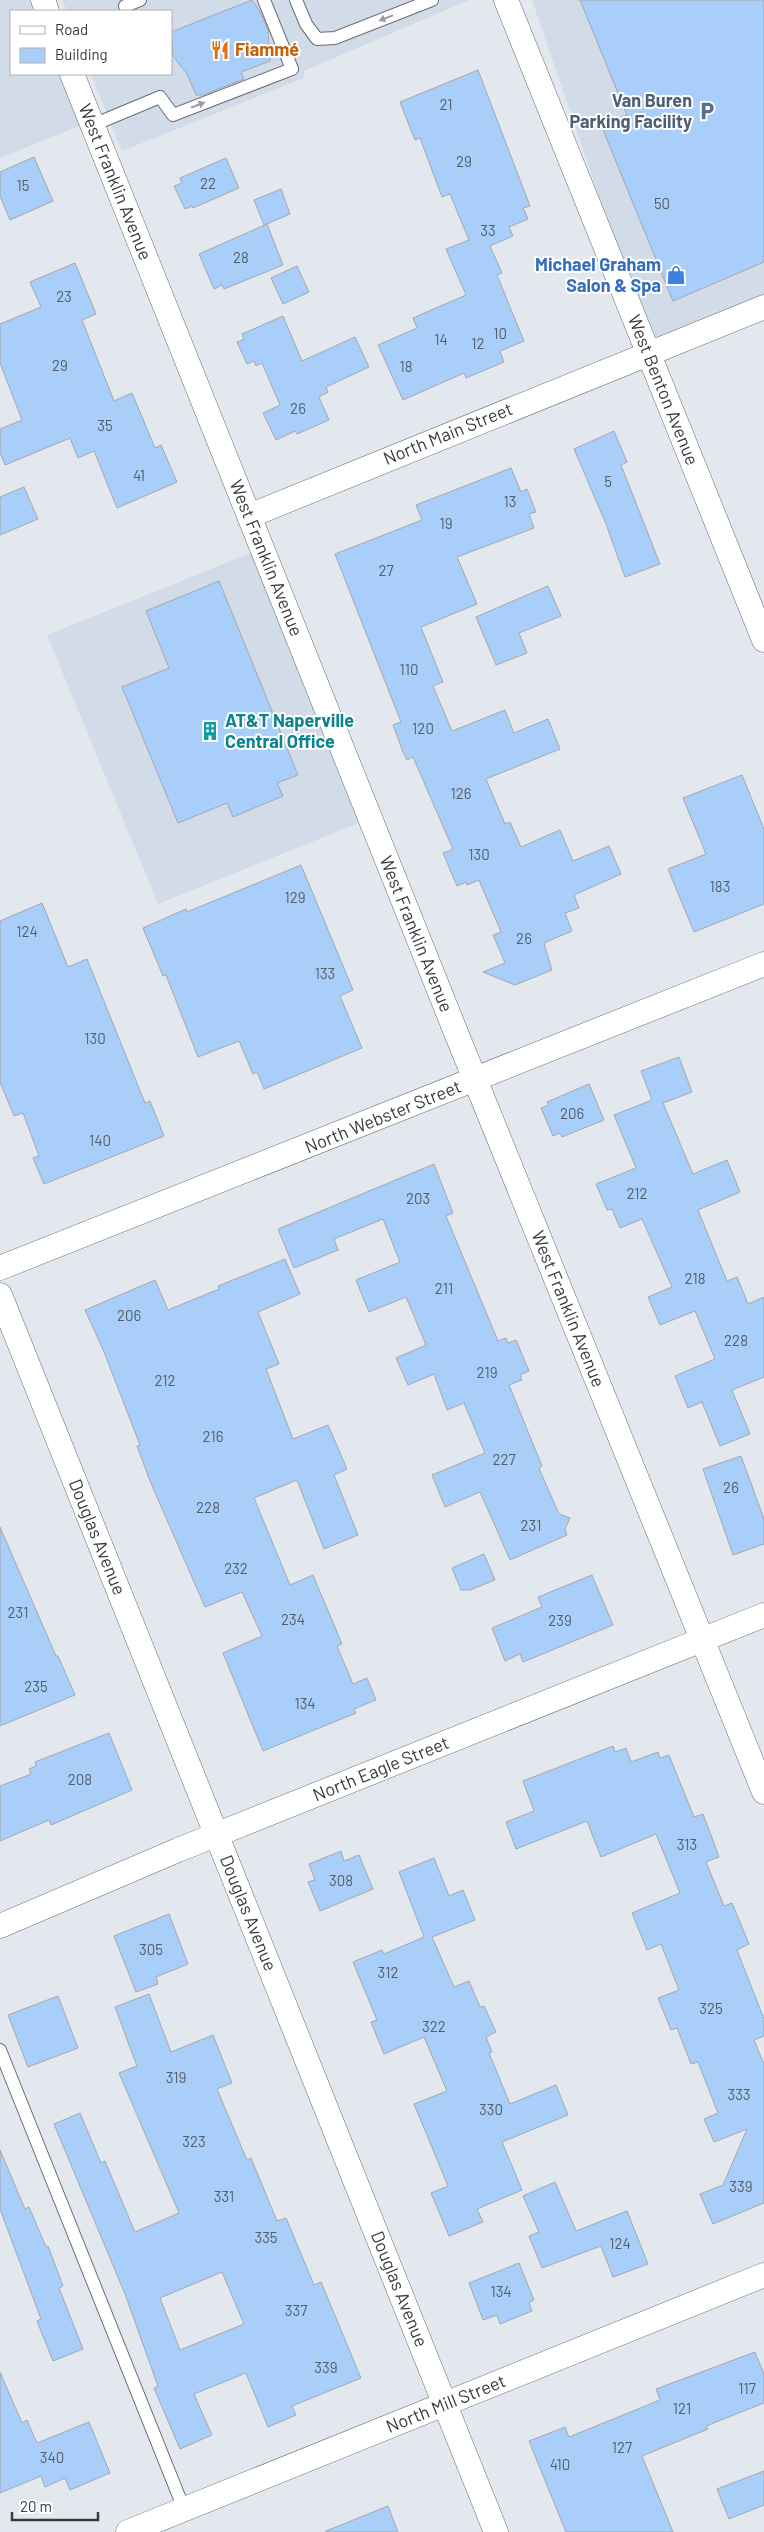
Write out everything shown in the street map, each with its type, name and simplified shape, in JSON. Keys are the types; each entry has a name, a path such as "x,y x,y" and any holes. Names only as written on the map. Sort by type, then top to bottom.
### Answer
{"street":[{"name":"West Benton Avenue","path":"506,0 764,640"},
{"name":"West Franklin Avenue","path":"72,75 764,1792"},
{"name":"North Main Street","path":"249,516 764,307"},
{"name":"North Webster Street","path":"0,1268 764,964"},
{"name":"Douglas Avenue","path":"0,1295 496,2532"},
{"name":"North Eagle Street","path":"0,1926 217,1834 764,1615"},
{"name":"North Mill Street","path":"128,2532 764,2275"}],"lane":[{"path":"125,6 140,0"},
{"path":"93,125 160,97 173,115 292,69 264,0"},
{"path":"296,0 306,24 317,39 335,38 432,0"},
{"path":"0,2050 184,2509"}],"shaded area":[{"path":"0,0 36,0 40,10 10,10 10,75 63,75 82,125 0,158"},
{"path":"62,0 469,0 304,71 304,78 122,151 91,75 172,75 172,10 67,10"},
{"path":"532,0 764,0 764,307 652,352"},
{"path":"258,550 366,820 158,904 47,635"}],"building":[{"name":"Fiammé","path":"252,0 268,30 270,61 241,72 244,79 203,95 196,95 187,74 173,56 172,32"},
{"name":"Van Buren Parking Facility","path":"580,0 764,0 764,262 673,301 601,125 627,115"},
{"path":"478,70 530,206 523,208 528,219 509,227 513,236 490,246 502,273 497,275 524,341 500,351 504,362 466,378 464,373 403,400 378,345 417,328 413,318 466,295 446,249 469,240 450,194 442,197 420,138 415,140 400,102"},
{"path":"34,157 53,201 10,220 0,196 0,172"},
{"path":"226,158 239,188 193,208 192,206 185,209 174,186 182,183 180,178"},
{"path":"281,189 290,214 264,225 254,200"},
{"path":"267,224 283,265 224,289 222,285 214,289 199,254"},
{"path":"75,263 96,314 82,320 114,401 132,393 155,448 161,445 177,482 117,508 94,451 78,458 70,438 5,465 0,452 0,429 22,420 0,363 0,324 41,307 30,282"},
{"path":"297,266 309,292 283,304 271,278"},
{"path":"283,316 302,361 355,337 369,367 326,387 328,392 319,397 329,420 297,434 295,431 276,440 263,413 280,405 262,363 256,366 254,361 247,364 237,342 244,339 242,334"},
{"path":"614,431 627,462 621,465 660,564 625,577 606,524 574,449"},
{"path":"511,468 521,492 527,489 536,512 529,514 534,528 457,557 477,604 421,627 443,682 433,686 452,731 505,710 514,733 548,719 560,749 486,779 505,824 510,822 521,847 560,830 573,861 609,846 621,874 574,895 579,908 565,913 572,931 544,943 552,970 515,985 483,972 505,963 493,935 501,932 479,880 467,885 466,882 457,886 443,853 452,850 452,847 413,757 407,760 403,752 393,725 401,722 335,554 422,520 416,505"},
{"path":"24,487 38,519 0,535 0,497"},
{"name":"AT&T Naperville Central Office","path":"219,581 298,775 277,783 283,796 233,817 227,803 178,823 122,687 169,668 146,611"},
{"path":"548,586 561,616 519,633 527,653 496,665 476,617"},
{"path":"742,775 764,829 764,904 694,932 668,869 706,854 683,798"},
{"path":"301,865 353,990 340,996 362,1048 264,1089 257,1072 253,1074 239,1041 198,1057 166,975 163,976 143,928 186,909 187,912"},
{"path":"42,903 68,967 87,959 145,1103 150,1101 164,1136 44,1184 33,1158 39,1156 23,1113 14,1116 0,1082 0,921"},
{"path":"679,1057 692,1092 663,1103 693,1174 727,1160 740,1192 698,1210 727,1281 737,1277 748,1304 764,1297 764,1377 732,1390 750,1434 720,1446 702,1402 688,1408 675,1376 715,1359 695,1311 660,1325 648,1297 672,1287 642,1219 620,1228 612,1209 607,1210 596,1184 636,1168 614,1115 652,1100 641,1071"},
{"path":"589,1084 604,1120 562,1137 560,1133 553,1136 541,1108 549,1105 547,1102"},
{"path":"434,1164 453,1213 446,1216 498,1341 506,1338 508,1343 516,1340 529,1371 520,1375 522,1380 509,1385 542,1466 539,1468 559,1514 570,1518 565,1529 567,1535 510,1560 480,1492 445,1507 432,1475 485,1453 464,1403 447,1410 434,1374 408,1385 396,1358 426,1345 406,1297 369,1312 356,1280 400,1262 383,1219 334,1239 338,1250 294,1268 278,1229"},
{"path":"285,1259 300,1294 258,1312 279,1364 266,1369 293,1439 328,1425 347,1469 334,1475 358,1535 324,1549 297,1480 254,1498 290,1585 313,1575 342,1644 337,1646 353,1684 367,1678 376,1700 354,1709 356,1713 263,1751 223,1653 262,1636 242,1592 205,1607 150,1481 137,1446 140,1445 104,1352 85,1310 155,1280 168,1310 219,1289 218,1286"},
{"path":"741,1456 764,1519 764,1544 733,1555 703,1469"},
{"path":"0,1527 75,1695 0,1726"},
{"path":"484,1554 495,1580 470,1590 461,1590 452,1568"},
{"path":"592,1575 613,1625 523,1662 520,1654 505,1661 492,1628 542,1607 538,1597"},
{"path":"109,1733 132,1790 51,1825 49,1820 0,1841 0,1786 31,1774 29,1769 36,1766 35,1762"},
{"path":"613,1746 615,1752 626,1748 631,1762 658,1752 660,1758 669,1755 694,1817 703,1814 719,1857 706,1862 724,1906 732,1903 749,1944 737,1950 764,2019 764,2036 754,2040 764,2064 764,2203 713,2224 700,2194 723,2185 747,2129 714,2142 704,2119 718,2113 698,2062 691,2064 677,2028 671,2030 658,1998 679,1990 661,1944 647,1950 632,1913 680,1893 656,1834 601,1857 587,1821 516,1849 506,1822 534,1811 523,1781"},
{"path":"341,1851 344,1861 359,1855 373,1889 320,1911 308,1882 315,1880 309,1864"},
{"path":"434,1858 449,1896 463,1890 475,1920 432,1937 454,1987 469,1981 480,2007 484,2006 496,2032 486,2037 492,2052 489,2053 510,2104 556,2085 568,2115 502,2142 522,2190 477,2209 483,2222 449,2236 431,2193 448,2186 414,2104 447,2091 424,2037 384,2054 371,2022 377,2020 353,1962 382,1950 384,1954 424,1937 399,1872"},
{"path":"169,1914 188,1964 156,1977 158,1984 136,1992 114,1936"},
{"path":"149,1994 171,2052 213,2035 232,2083 217,2089 247,2160 251,2158 277,2221 286,2218 314,2285 321,2282 361,2378 292,2406 296,2415 268,2427 246,2373 194,2394 212,2435 180,2449 154,2388 158,2386 125,2294 54,2124 80,2113 101,2163 105,2161 135,2232 179,2213 119,2073 137,2066 115,2007","holes":["222,2272 244,2324 180,2350 160,2298"]},
{"path":"58,1996 78,2048 28,2067 8,2015"},
{"path":"0,2150 25,2209 29,2207 46,2247 48,2246 63,2286 59,2288 83,2349 53,2361 37,2321 41,2319 0,2209"},
{"path":"555,2182 576,2231 627,2211 648,2264 613,2277 601,2246 542,2268 529,2236 539,2232 523,2196"},
{"path":"519,2263 534,2300 529,2303 532,2311 500,2324 497,2315 483,2320 469,2283"},
{"path":"755,2352 764,2374 764,2403 706,2426 708,2429 642,2456 673,2532 566,2532 529,2441 565,2427 569,2437 660,2400 656,2389"},
{"path":"0,2372 22,2423 27,2420 37,2443 89,2422 110,2473 70,2490 65,2478 45,2487 41,2476 0,2493"},
{"path":"764,2471 764,2505 729,2519 717,2489"},
{"path":"388,2506 398,2532 326,2532 326,2531"}],"place":[{"name":"Fiammé","path":"220,50"},
{"name":"Van Buren Parking Facility","path":"707,111"},
{"name":"Michael Graham Salon & Spa","path":"676,275"},
{"name":"AT&T Naperville Central Office","path":"210,731"}]}
